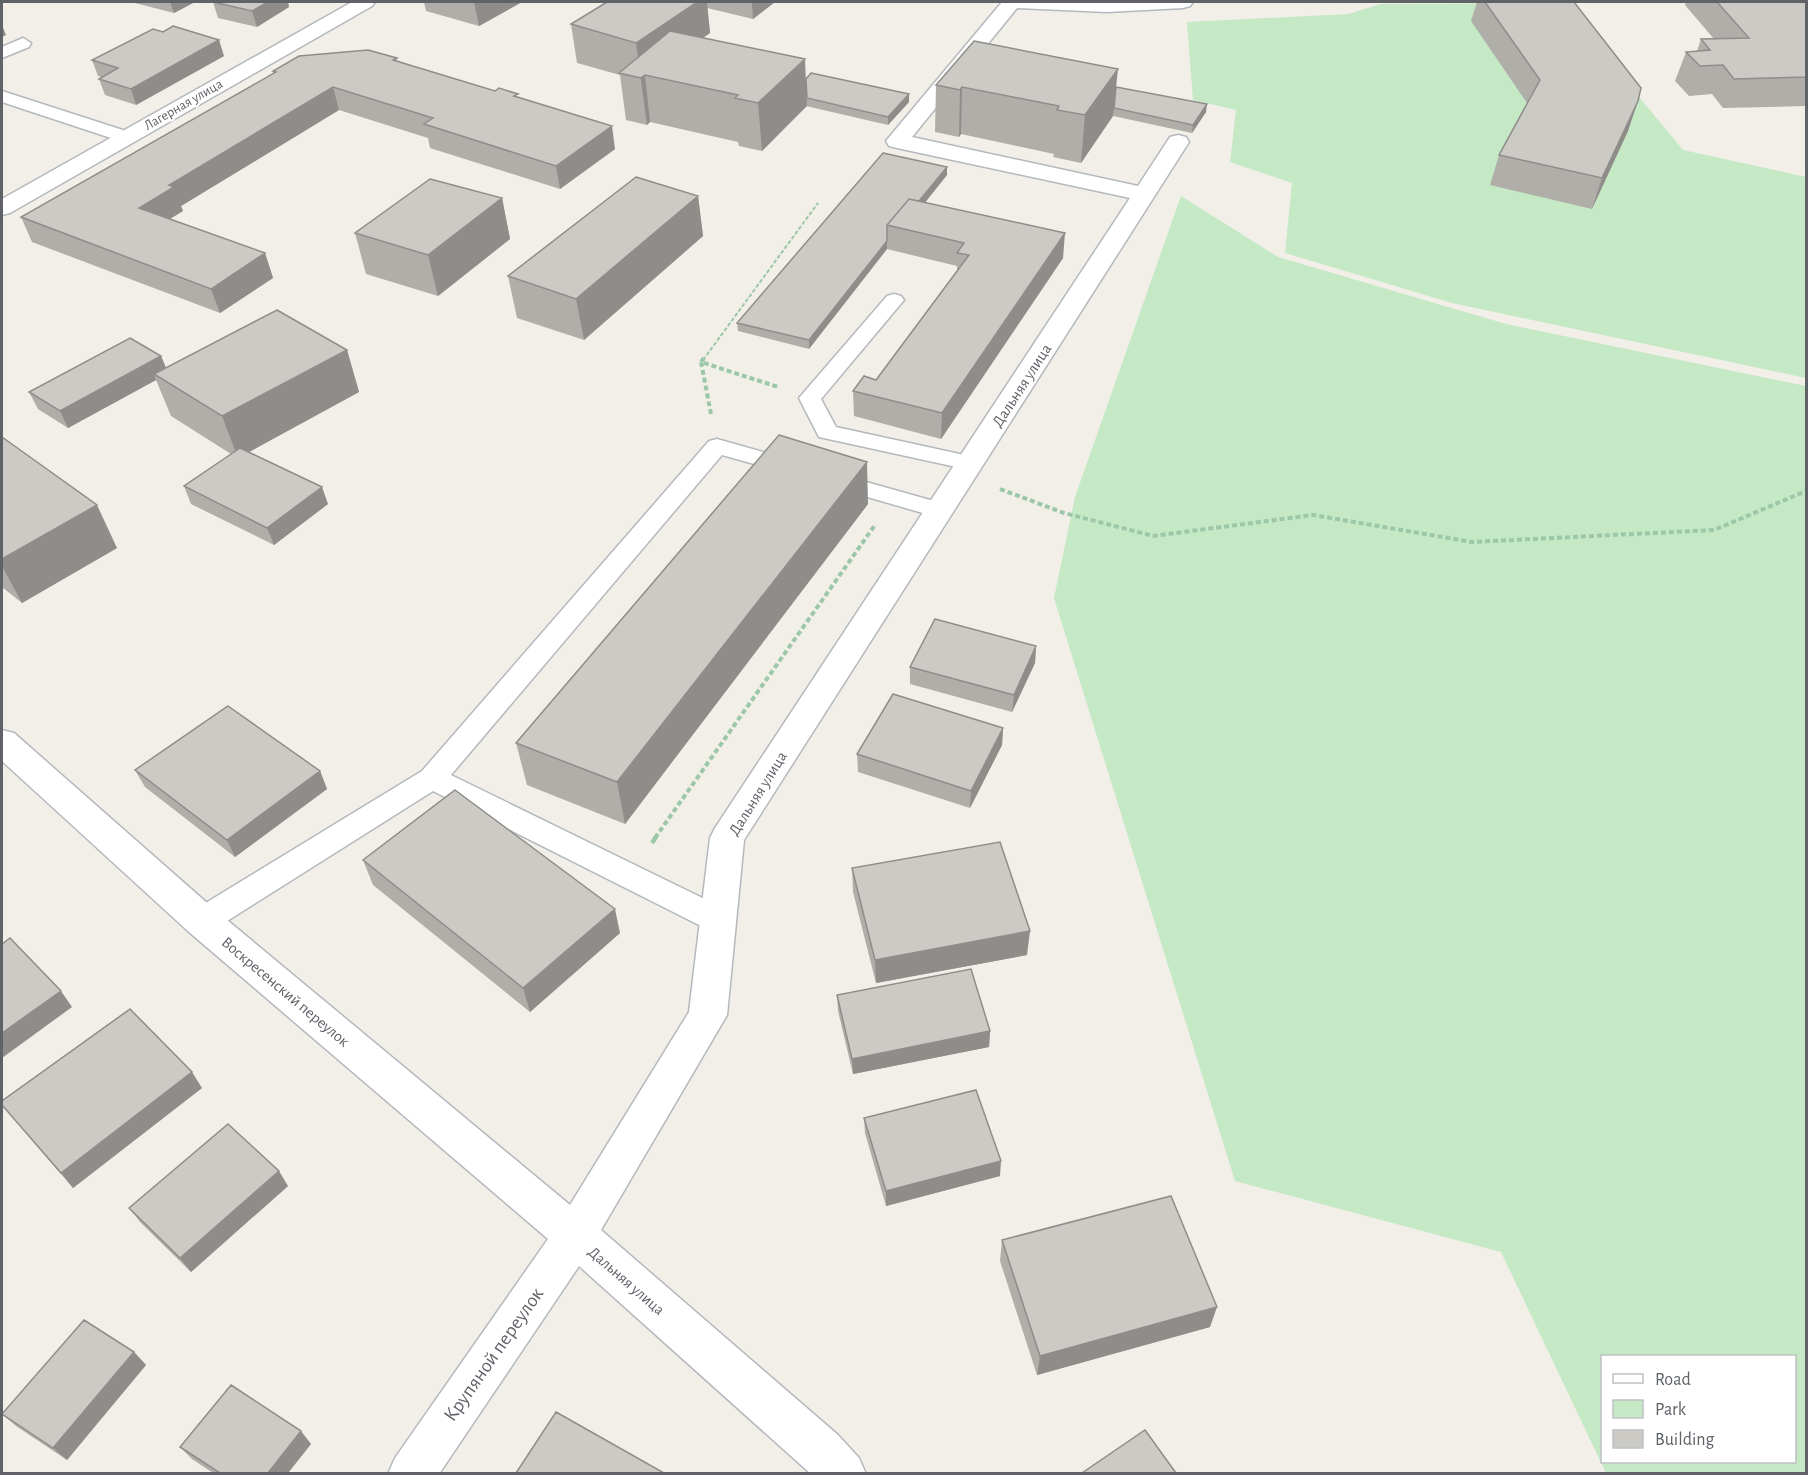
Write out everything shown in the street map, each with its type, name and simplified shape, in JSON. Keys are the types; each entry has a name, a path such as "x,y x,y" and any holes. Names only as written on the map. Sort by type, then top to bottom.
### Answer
{"street":[{"name":"Лагерная улица","path":"2,208 365,2"},
{"path":"1145,194 897,141 1012,2 1107,6 1183,2"},
{"name":"Дальняя улица","path":"843,1473 822,1451 575,1235 708,1015 727,838 1178,142"},
{"name":"Воскресенский переулок","path":"2,742 202,921 575,1235"},
{"name":"Крупяной переулок","path":"411,1473 575,1235"}],"lane":[{"path":"2,53 23,43"},
{"path":"2,96 126,137"},
{"path":"894,300 810,398 827,432 966,469"},
{"path":"202,921 432,778 717,446 940,510"},
{"path":"432,778 718,920"}],"path":[{"path":"717,446 701,362 818,203"},
{"path":"701,362 810,398"},
{"path":"966,469 1064,513 1154,536 1312,514 1473,542 1714,530 1806,491"},
{"path":"629,876 894,497"}],"green space":[{"path":"1561,3 1683,150 1806,177 1806,378 1452,303 1285,253 1292,183 1230,162 1236,110 1193,100 1187,22 1348,14 1381,4"},
{"path":"1181,196 1278,257 1506,324 1806,386 1806,1473 1606,1473 1601,1463 1796,1463 1796,1355 1601,1355 1601,1462 1501,1252 1235,1181 1054,598 1075,497"}],"building":[{"path":"213,2 268,2 252,11"},
{"path":"607,2 697,2 636,43 571,24"},
{"path":"1485,2 1574,2 1641,88 1638,101 1602,178 1499,155 1540,80"},
{"path":"1717,2 1806,2 1806,77 1734,79 1723,65 1700,66 1686,52 1710,50 1701,39 1749,38"},
{"path":"173,26 219,40 131,89 99,79 118,68 92,60 153,29 163,32"},
{"path":"670,31 805,59 758,103 735,98 738,95 645,75 641,78 619,73"},
{"path":"974,41 1118,69 1085,115 1057,110 1059,106 962,87 960,90 936,85"},
{"path":"368,50 397,58 393,60 495,91 499,88 518,94 514,96 612,126 556,166 424,124 433,118 333,87 169,185 174,187 139,208 265,253 211,289 21,217 276,72 273,71 299,56"},
{"path":"811,73 909,94 888,117 807,98 806,79"},
{"path":"1116,87 1207,104 1193,125 1114,108"},
{"path":"883,153 947,167 919,201 909,199 887,225 887,241 809,340 737,323"},
{"path":"636,177 698,196 576,299 508,276"},
{"path":"430,179 502,198 428,255 355,233"},
{"path":"909,199 1065,233 942,413 853,391 864,376 876,380 969,255 957,253 964,243 887,225"},
{"path":"277,310 347,350 222,416 154,374"},
{"path":"130,338 161,356 60,411 29,392"},
{"path":"779,435 867,462 617,782 516,743"},
{"path":"2,437 97,505 2,559"},
{"path":"240,448 322,487 267,528 184,486"},
{"path":"935,619 1036,646 1014,695 910,667"},
{"path":"893,694 1003,728 971,791 857,754"},
{"path":"228,706 320,771 227,840 135,770"},
{"path":"455,790 615,909 523,988 363,860"},
{"path":"1000,842 1030,931 875,960 852,868"},
{"path":"10,938 61,991 2,1033 2,944"},
{"path":"971,969 990,1031 852,1059 837,995"},
{"path":"130,1009 192,1072 61,1173 2,1105 2,1101"},
{"path":"976,1090 1001,1161 886,1191 864,1118"},
{"path":"228,1124 279,1171 180,1258 129,1208"},
{"path":"1171,1196 1217,1307 1040,1356 1002,1240"},
{"path":"84,1320 134,1352 53,1448 2,1414"},
{"path":"231,1385 301,1431 268,1473 220,1473 180,1447"},
{"path":"556,1412 664,1473 516,1473"},
{"path":"1145,1430 1176,1473 1082,1473"}]}
